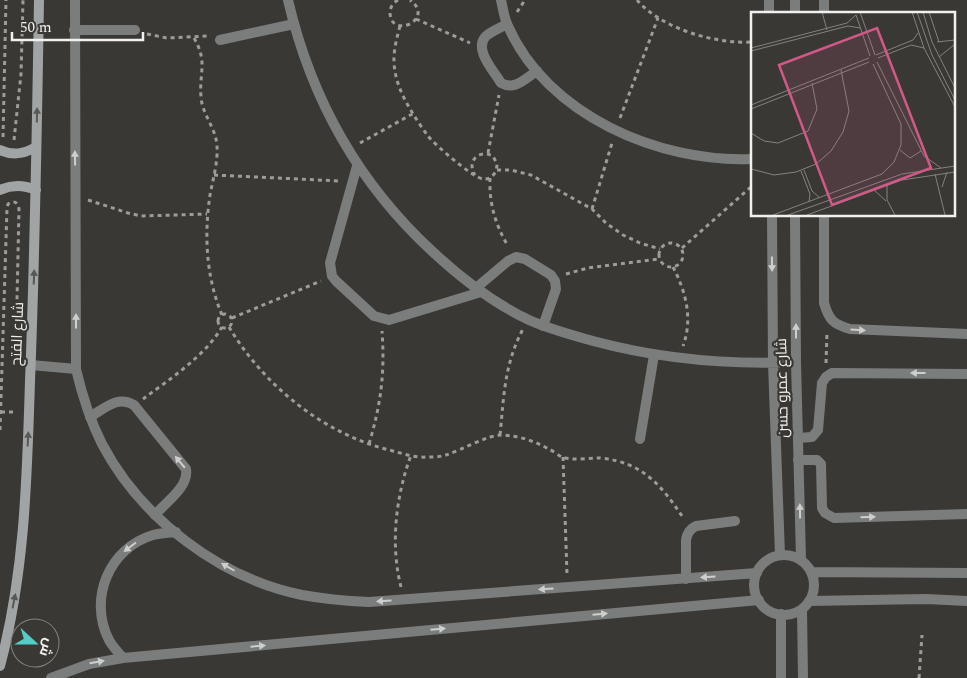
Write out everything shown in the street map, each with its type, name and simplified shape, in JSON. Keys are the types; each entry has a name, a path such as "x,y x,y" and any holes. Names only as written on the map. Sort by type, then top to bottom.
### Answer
{"main road":[{"name":"شارع الفتح","path":"0,666 16,594 26,494 36,190 39,0"},
{"path":"3,147 7,154 27,152 36,147"},
{"path":"0,190 16,186 36,190"}],"street":[{"path":"75,0 76,369 90,417 102,444 135,493 155,515 204,553 234,570 274,587 334,600 369,602 404,600 757,573"},
{"path":"288,0 316,89 357,166 384,202 414,234 446,264 478,290 543,326 616,347 654,355 734,363 796,362"},
{"path":"501,0 507,24 516,42 537,71 574,104 615,130 644,143 707,158 751,159"},
{"path":"220,40 294,24"},
{"path":"507,24 487,35 481,47 483,54 501,83 511,86 517,85 537,71"},
{"path":"74,30 135,30"},
{"path":"357,166 330,263 332,276 374,316 389,320 398,318 478,290 501,266 516,257 525,259 546,271 555,281 556,289 543,326"},
{"name":"شارع عمرو حسن","path":"772,216 773,363 780,555"},
{"name":"شارع عمرو حسن","path":"795,216 796,362 801,560"},
{"path":"824,216 824,303 828,316 837,326 850,329 967,334"},
{"path":"640,440 654,355"},
{"path":"31,365 76,369"},
{"path":"798,438 812,437 818,430 821,391 826,377 832,373 967,374"},
{"path":"90,417 115,402 128,402 134,406 186,469 187,476 184,483 155,515"},
{"path":"798,460 817,460 821,464 822,508 825,513 834,518 967,514"},
{"path":"686,578 686,540 687,534 691,529 696,526 736,521"},
{"path":"123,658 109,641 101,620 100,598 106,577 117,558 134,543 154,534 176,532"},
{"path":"803,678 806,605 814,592 812,572 801,560 791,555 780,555 770,558 762,564 757,573 755,591 764,607 772,612 781,614 788,614 806,605 926,599 967,601"},
{"path":"812,572 967,573"},
{"path":"51,678 89,664 123,658 759,600"},
{"path":"781,614 781,678"}],"path":[{"path":"3,147 6,0"},
{"path":"12,143 15,139 21,74 23,0"},
{"path":"398,0 391,7 390,15 394,22 400,26 412,24 416,20 417,8 410,0"},
{"path":"637,0 658,18 685,31 713,39 742,43 751,42"},
{"path":"592,209 615,130 658,18"},
{"path":"416,20 481,47"},
{"path":"400,26 394,50 395,73 401,88 430,138 446,154 475,175 482,179 490,178 497,170 496,160 488,153 480,154 473,159 472,167 475,175"},
{"path":"135,30 167,38 209,36 220,40"},
{"path":"194,38 203,62 201,82 202,108 216,136 217,156 206,231 208,263 215,295 222,315"},
{"path":"488,153 501,83"},
{"path":"348,150 414,113"},
{"path":"497,170 511,170 531,175 592,209 622,235 660,249"},
{"path":"214,175 353,182"},
{"path":"490,178 491,206 495,220 500,233 516,257"},
{"path":"682,248 670,242 664,244 660,249 659,259 662,264 673,267 678,265 682,260 682,248 751,187"},
{"path":"76,197 141,216 208,214"},
{"path":"0,430 6,208 11,202 15,202 19,209 16,354"},
{"path":"555,281 567,273 588,268 659,259"},
{"path":"673,267 682,284 688,308 687,332 678,358"},
{"path":"232,318 332,276"},
{"path":"222,315 227,314 232,318"},
{"path":"222,315 218,321 222,327"},
{"path":"826,377 828,316"},
{"path":"229,327 232,318"},
{"path":"369,444 379,409 383,381 384,360 381,318"},
{"path":"500,435 502,399 510,359 528,319"},
{"path":"222,327 229,327"},
{"path":"134,406 186,366 216,337 222,327"},
{"path":"229,327 251,361 281,392 332,427 369,444 424,458 444,456 500,435 517,436 534,441 563,457 609,459 631,466 657,482 691,529"},
{"path":"14,422 15,403"},
{"path":"404,600 398,577 397,518 403,479 412,455"},
{"path":"563,457 567,587"},
{"path":"919,678 922,635"}]}
